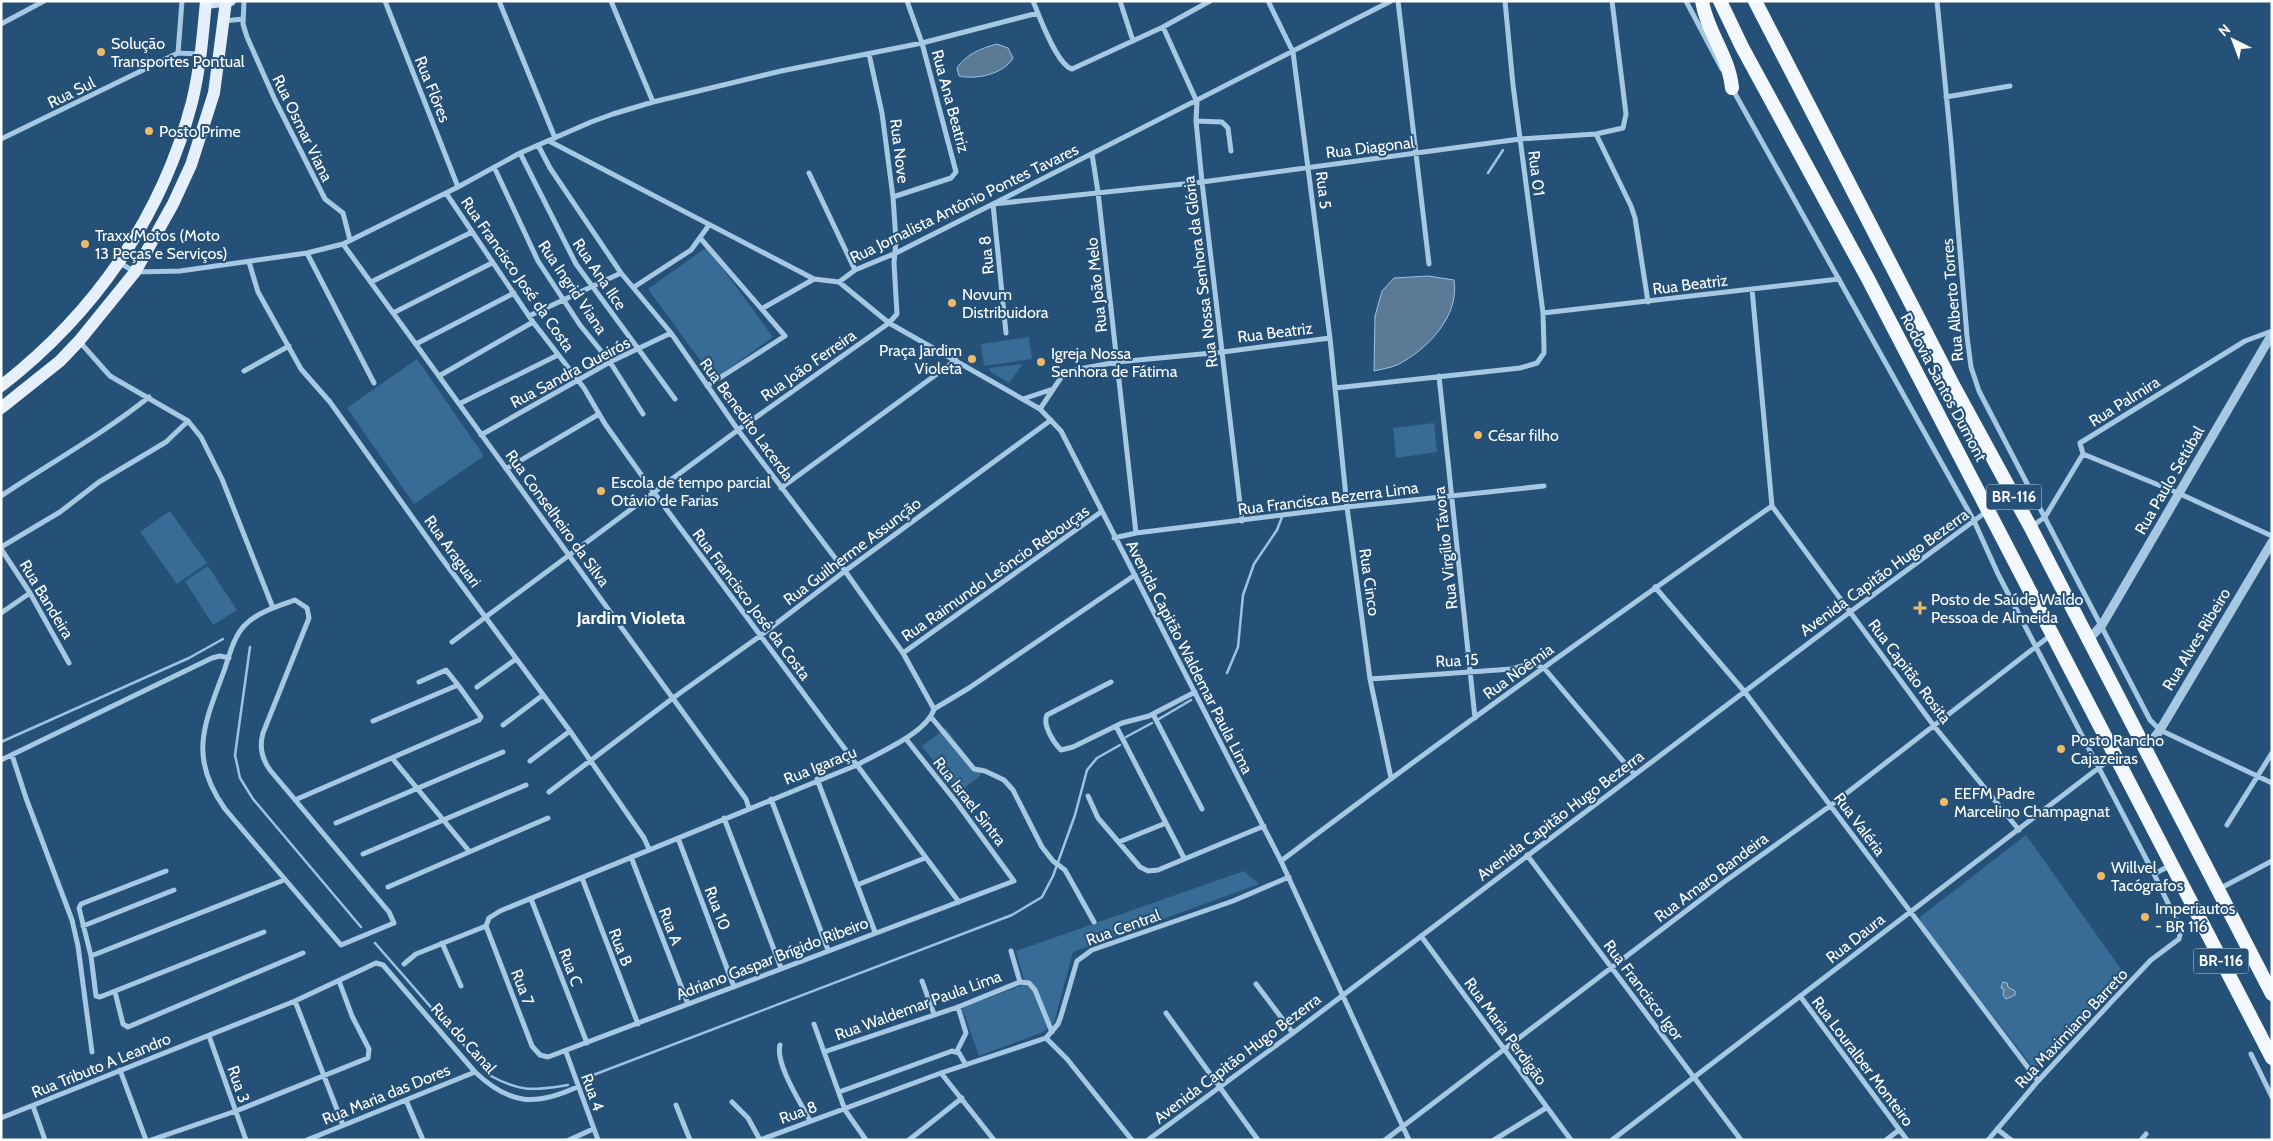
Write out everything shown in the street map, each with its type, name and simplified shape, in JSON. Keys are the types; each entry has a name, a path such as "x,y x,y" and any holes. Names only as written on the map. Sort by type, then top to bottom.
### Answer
{"highway":[{"path":"1702,1 1708,24 1726,62 1732,88"},
{"name":"Rodovia Santos Dumont","path":"1720,1 1742,47 1862,269 2272,1058"},
{"name":"Rodovia Santos Dumont","path":"1755,1 1952,383 2031,528 2272,994"}],"main road":[{"path":"1,386 74,320 120,263 141,229 170,172 192,102 206,3 227,2 214,93 191,165 174,204 135,272 78,341 60,361 1,408"}],"street":[{"path":"1,24 44,1"},
{"path":"178,53 182,1"},
{"name":"Rua Osmar Viana","path":"244,1 243,19 247,37 275,100 325,199 343,213 350,240"},
{"name":"Rua Flôres","path":"385,1 458,187"},
{"path":"499,1 555,138"},
{"path":"611,1 652,102"},
{"name":"Rua Ana Beatriz","path":"893,197 951,178 956,172 922,43 907,1"},
{"path":"1033,1 1068,68 1075,68 1163,27 1207,2"},
{"path":"1120,1 1132,41"},
{"name":"Rua 5","path":"1268,1 1293,52 1335,388"},
{"name":"Rua Jornalista Antônio Pontes Tavares","path":"549,141 814,279 839,282 855,270 896,253 1197,102 1391,1"},
{"path":"1398,1 1430,264"},
{"name":"Rua 01","path":"1439,376 1500,372 1530,366 1540,359 1544,347 1543,313 1520,139 1505,1"},
{"name":"Rua Diagonal","path":"993,204 1202,182 1520,139 1596,134 1618,130 1622,128 1626,118 1612,1"},
{"path":"1686,1 1732,88 1974,521 1998,574 2154,874 2171,865"},
{"name":"Rua Alberto Torres","path":"1937,1 1971,367 1996,426 2102,625 2145,713 2154,726 2160,730"},
{"path":"120,263 135,272 180,272 307,253 343,244 458,187 520,153 591,122 652,102 791,69 922,43 1038,12"},
{"path":"224,20 243,19"},
{"name":"Rua Nossa Senhora da Glória","path":"1163,27 1197,102 1196,121 1202,182 1242,521"},
{"name":"Rua Sul","path":"1,139 178,53 200,54"},
{"name":"Rua Nove","path":"869,54 882,113 893,197 897,314 888,323"},
{"path":"1946,97 2010,86"},
{"path":"1196,121 1222,122 1228,128 1231,152"},
{"path":"1596,134 1635,218 1648,302"},
{"name":"Rua Benedito Lacerda","path":"538,145 550,168 621,273 672,333 738,430 845,571 904,653 934,709"},
{"name":"Rua Ana Ilce","path":"520,153 563,242 591,287 675,399"},
{"name":"Rua João Melo","path":"1092,154 1098,192 1136,533"},
{"name":"Rua Ingrid Viana","path":"494,167 538,261 563,300 610,362 643,414"},
{"path":"810,173 855,270"},
{"name":"Rua Francisco José da Costa","path":"446,193 492,263 533,322 578,380 599,414 655,494 959,902"},
{"name":"Rua 8","path":"993,204 1006,333"},
{"path":"634,287 691,250 701,239 708,225"},
{"path":"371,282 472,232"},
{"path":"701,239 763,308 785,336 707,386"},
{"name":"Rua Conselheiro da Silva","path":"343,244 746,799 749,808"},
{"path":"307,253 374,383"},
{"name":"Rua Araguari","path":"250,262 258,292 301,369 330,402 486,618 570,730 644,838 649,849"},
{"path":"393,313 492,263"},
{"path":"529,316 621,273"},
{"path":"763,308 814,279"},
{"name":"Rua Beatriz","path":"1543,313 1839,279"},
{"name":"Avenida Capitão Waldemar Paula Lima","path":"839,282 888,323 1040,409 1060,431 1264,826 1409,1140"},
{"path":"1752,288 1772,506"},
{"path":"416,344 514,293"},
{"path":"440,376 533,322"},
{"name":"Rua João Ferreira","path":"452,642 655,494 738,430 888,323"},
{"name":"Rua Sandra Queirós","path":"481,435 610,362 672,333"},
{"name":"Rua Palmira","path":"2031,528 2045,517 2083,454 2080,443 2238,346 2272,333"},
{"name":"Rua Paulo Setúbal","path":"2089,639 2102,625 2272,333"},
{"name":"Rua Beatriz","path":"1040,409 1065,373 1117,362 1223,352 1330,338"},
{"path":"78,341 110,376 188,421 201,437 222,479 273,608"},
{"path":"244,371 289,346"},
{"path":"459,404 558,355"},
{"path":"781,488 956,360"},
{"path":"1335,388 1439,376"},
{"name":"Rua Virgílio Távora","path":"1439,376 1475,718"},
{"name":"Rua Cinco","path":"1335,388 1347,507 1370,679 1391,778"},
{"name":"Rua Beatriz","path":"1023,400 1054,389"},
{"path":"1,496 100,430 122,419 149,397"},
{"path":"506,469 599,414"},
{"name":"Rua Guilherme Assunção","path":"549,792 590,759 760,636 845,571 1051,420"},
{"path":"1,548 60,512 110,476 166,442 188,421"},
{"path":"2083,454 2178,493 2272,536"},
{"name":"Rua Francisca Bezerra Lima","path":"1114,538 1136,533 1347,507 1544,486"},
{"name":"Rua Noêmia","path":"1281,861 1391,778 1772,506"},
{"name":"Rua Capitão Rosita","path":"1772,506 1934,726 2019,830"},
{"name":"Avenida Capitão Hugo Bezerra","path":"1148,1140 1292,1034 1850,612 1988,511"},
{"name":"Rua Raimundo Leôncio Rebouças","path":"904,653 1101,512"},
{"name":"Rua Alves Ribeiro","path":"2145,750 2160,730 2272,542"},
{"name":"Rua Bandeira","path":"1,548 30,593 69,663"},
{"path":"934,709 969,688 1135,575"},
{"name":"Rua Valéria","path":"1656,587 1744,692 2038,1081"},
{"path":"1,613 30,593"},
{"path":"295,600 305,605 309,615 263,733 261,746 266,765 389,912 394,924 341,945 284,880 218,799 205,767 202,745 204,723 237,636 244,626 254,618 273,608 295,600"},
{"name":"Rua Amaro Bandeira","path":"1385,1140 1611,967 1830,806 2052,635"},
{"path":"1,760 212,658 220,656 229,658"},
{"path":"477,687 516,659"},
{"name":"Rua 15","path":"1370,679 1512,669 1531,663 1544,668"},
{"path":"1544,668 1634,774"},
{"path":"295,800 481,719 481,716 446,670 419,682"},
{"path":"1111,682 1049,713 1045,721 1056,745 1064,750 1116,726 1154,714 1195,692"},
{"path":"373,721 458,685"},
{"path":"503,725 543,695"},
{"name":"Rua Igaraçu","path":"404,964 416,954 486,926 493,915 817,779 857,765 906,738 931,717 934,709"},
{"path":"1154,714 1202,809"},
{"path":"931,717 974,770 985,771 1004,780 1020,802 1042,847 1065,870 1094,922"},
{"path":"1116,726 1184,858"},
{"path":"530,761 570,730"},
{"path":"2160,730 2259,775 2272,783"},
{"name":"Rua Israel Sintra","path":"906,738 1014,881"},
{"path":"336,823 504,752"},
{"path":"2227,825 2272,753"},
{"path":"12,755 76,933 92,1052"},
{"name":"Rua Daura","path":"1612,1140 2114,756"},
{"path":"392,758 469,851"},
{"path":"817,779 875,932"},
{"path":"363,854 526,785"},
{"path":"1088,796 1098,818 1140,867 1148,871 1158,870 1264,826"},
{"path":"771,799 828,950"},
{"path":"388,887 548,818"},
{"path":"724,818 781,968"},
{"path":"1119,842 1166,823"},
{"name":"Rua 10","path":"678,838 734,987"},
{"name":"Rua Francisco Igor","path":"1527,855 1695,1076 1741,1140"},
{"name":"Rua A","path":"631,857 688,1004"},
{"path":"857,885 925,858"},
{"path":"2218,890 2272,861"},
{"path":"166,871 81,904 79,908 90,956 96,996 100,997 115,992 264,932"},
{"name":"Rua Maximiano Barreto","path":"1988,1140 2038,1081 2142,969 2179,939 2181,930 2178,921 2154,874"},
{"name":"Rua Central","path":"845,1110 966,1064 1046,1038 1062,1016 1074,968 1082,956 1092,950 1241,898 1289,877"},
{"name":"Rua B","path":"582,878 638,1024"},
{"path":"90,956 284,880"},
{"name":"Adriano Gaspar Brígido Ribeiro","path":"540,1055 554,1056 566,1052 875,932 1014,881"},
{"path":"83,926 174,890"},
{"name":"Rua C","path":"531,899 587,1043"},
{"name":"Rua 7","path":"486,926 532,1046 540,1055"},
{"name":"Rua Maria Perdigão","path":"1421,936 1571,1140"},
{"path":"442,943 461,986"},
{"path":"1011,951 1020,982 1029,983 1035,990 1052,1032"},
{"path":"115,992 123,1024 128,1027 303,953"},
{"name":"Rua Tributo A Leandro","path":"1,1118 295,1001 376,963"},
{"name":"Rua do Canal","path":"376,963 383,965 475,1072 491,1087 511,1098 528,1101 550,1097 577,1087"},
{"path":"151,1140 236,1111 365,1061 369,1056 369,1049 352,1016 339,981"},
{"path":"922,981 934,1014"},
{"name":"Rua Waldemar Paula Lima","path":"824,1052 958,1007 1020,982"},
{"path":"1256,984 1292,1034"},
{"name":"Rua Louralber Monteiro","path":"1800,996 1907,1140"},
{"path":"295,1001 343,1125"},
{"path":"957,1051 966,1033 958,1007"},
{"path":"1166,1013 1258,1140"},
{"path":"814,1024 845,1110 866,1140"},
{"name":"Rua 3","path":"209,1036 246,1140"},
{"path":"1046,1038 1067,1059 1132,1140"},
{"path":"780,1044 779,1055 782,1065 810,1121"},
{"path":"957,1051 966,1064"},
{"path":"839,1092 944,1053 957,1051"},
{"name":"Rua 4","path":"566,1052 577,1087 598,1140"},
{"path":"2251,1054 2272,1097"},
{"path":"120,1070 146,1140"},
{"name":"Rua Maria das Dores","path":"307,1140 475,1072"},
{"path":"941,1073 994,1140"},
{"path":"909,1140 962,1098"},
{"path":"406,1100 423,1140"},
{"path":"732,1102 748,1118 760,1140"},
{"path":"676,1105 690,1140"},
{"path":"32,1106 44,1140"},
{"path":"1494,1140 1546,1108"},
{"name":"Rua 8","path":"760,1140 845,1110"},
{"path":"569,1140 593,1129"},
{"path":"1997,1129 2010,1140"},
{"path":"1886,1140 1899,1130"},
{"path":"2140,1140 2146,1134"}],"shaded area":[{"path":"997,44 1008,48 1013,58 1009,64 996,72 981,76 959,76 957,68 965,59 980,50"},
{"path":"707,247 773,337 714,379 648,289"},
{"path":"1428,276 1454,280 1455,293 1447,319 1430,341 1408,359 1394,366 1374,371 1375,316 1382,291 1394,278"},
{"path":"1029,337 1032,359 984,366 981,344"},
{"path":"417,359 484,456 414,504 347,408"},
{"path":"1023,364 1009,383 991,372 989,368"},
{"path":"1434,423 1437,452 1396,458 1393,428"},
{"path":"170,511 207,563 177,584 140,532"},
{"path":"208,566 237,610 213,625 185,581"},
{"path":"946,728 981,775 958,793 922,746"},
{"path":"2026,835 2124,976 2041,1066 2031,1065 1921,923 1920,917"},
{"path":"1244,871 1259,884 1073,952 1054,1022 1043,1032 979,1056 962,1008 1025,984 1016,951"},
{"path":"2003,982 2007,983 2008,987 2015,991 2015,995 2006,999 2003,995 2004,989 2001,988"}],"waterway":[{"path":"1488,173 1503,150"},
{"path":"1227,673 1238,647 1243,595 1254,564 1277,530 1282,517"},
{"path":"1,742 189,658 223,639"},
{"path":"250,647 235,755 240,778 253,799 361,927"},
{"path":"1159,719 1191,700"},
{"path":"1126,737 1152,723"},
{"path":"588,1077 1012,915 1042,897 1053,876 1075,815 1087,770 1097,758 1120,745"},
{"path":"375,943 491,1076 520,1088 537,1089 568,1085"}],"place":[{"name":"Solução Transportes Pontual","path":"101,52"},
{"name":"Posto Prime","path":"149,131"},
{"name":"Traxx Motos (Moto 13 Peças e Serviços)","path":"85,244"},
{"name":"Novum Distribuidora","path":"952,303"},
{"name":"Praça Jardim Violeta","path":"972,359"},
{"name":"Igreja Nossa Senhora de Fátima","path":"1041,362"},
{"name":"César filho","path":"1478,435"},
{"name":"Escola de tempo parcial Otávio de Farias","path":"601,491"},
{"name":"Posto de Saúde Waldo Pessoa de Almeida","path":"1920,608"},
{"name":"Posto Rancho Cajazeiras","path":"2061,749"},
{"name":"EEFM Padre Marcelino Champagnat","path":"1944,802"},
{"name":"Willvel Tacógrafos","path":"2101,876"},
{"name":"Imperiautos - BR 116","path":"2145,917"}],"district":[{"name":"Jardim Violeta","path":"631,618"}]}
